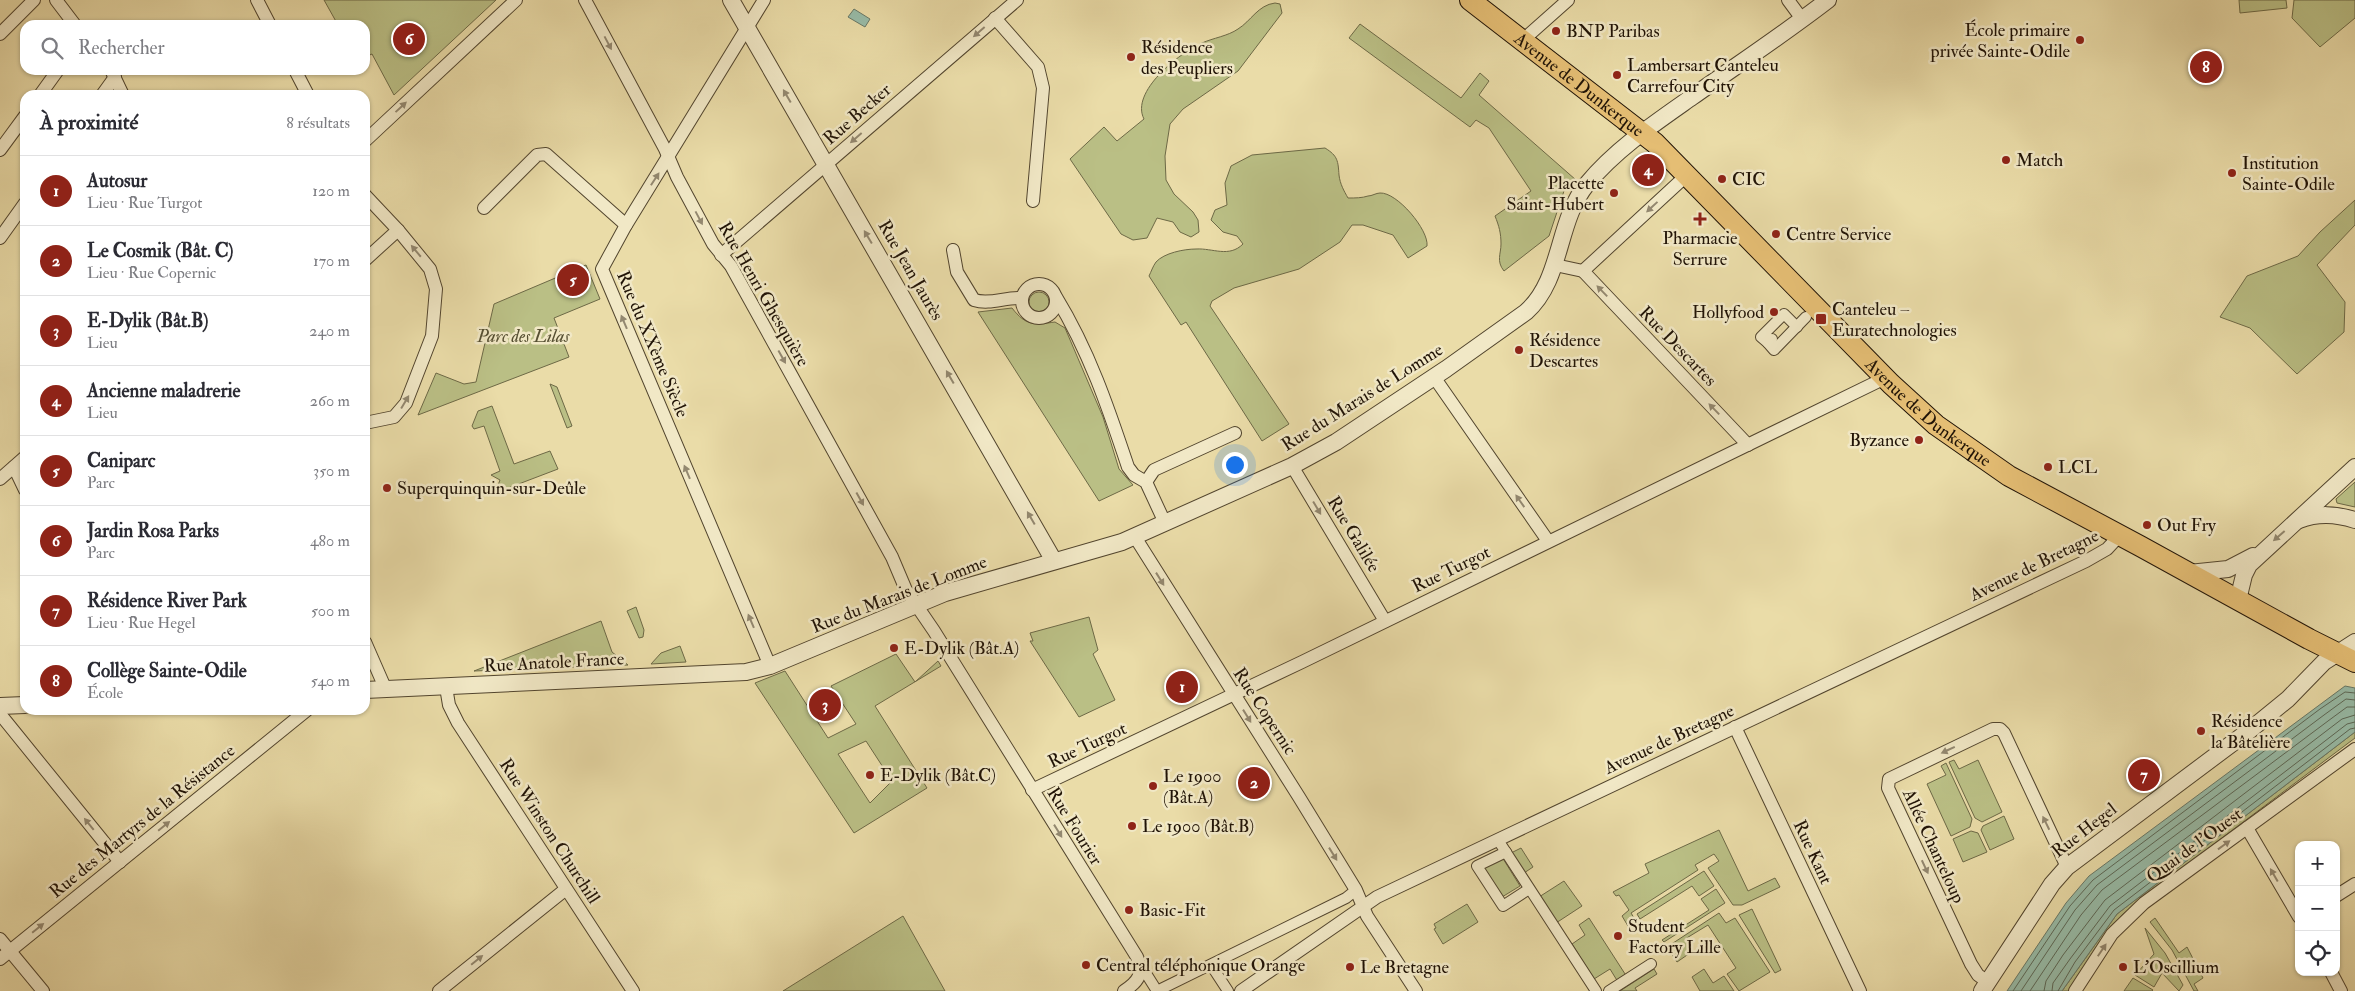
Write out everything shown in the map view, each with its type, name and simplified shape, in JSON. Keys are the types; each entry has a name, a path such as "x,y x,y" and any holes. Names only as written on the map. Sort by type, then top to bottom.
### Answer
{"main road":[{"name":"Avenue de Dunkerque","path":"1470,0 1643,132 1688,174 1885,378 1926,417 1984,461 2238,600 2349,655"}],"street":[{"path":"0,34 34,0"},
{"path":"56,0 72,20"},
{"path":"257,0 267,20"},
{"path":"370,135 516,0"},
{"name":"Rue Henri Ghesquière","path":"585,0 713,244 731,266 892,557 915,606"},
{"name":"Rue Jean Jaurès","path":"731,0 1054,561"},
{"name":"Rue du XXème Siècle","path":"764,0 603,264 603,275 770,666"},
{"name":"Rue Becker","path":"721,254 1016,0"},
{"path":"1523,40 1568,0"},
{"path":"1788,0 1802,19"},
{"name":"Rue du Marais de Lomme","path":"746,672 770,666 977,582 1135,537 1292,466 1336,442 1434,377 1536,304 1555,265 1564,232 1582,190 1606,164 1643,132 1828,0"},
{"path":"995,18 1038,67 1043,88 1033,201"},
{"path":"44,90 54,75"},
{"path":"105,90 112,75"},
{"path":"113,75 121,90"},
{"path":"298,75 305,90"},
{"path":"0,150 20,123"},
{"path":"484,208 537,155 546,154 626,225"},
{"path":"1555,265 1583,271 1688,174"},
{"path":"370,200 398,230 430,269 436,289 432,336 406,403 394,417 370,422"},
{"path":"0,238 20,210"},
{"path":"370,255 398,230"},
{"path":"953,250 957,272 974,300 982,302 996,301 1007,297 1022,298"},
{"name":"Rue Descartes","path":"1583,271 1748,445"},
{"path":"1056,297 1055,308 1052,313 1042,318 1036,318 1023,309 1022,298 1028,288 1039,284 1050,288 1056,297 1077,332 1100,384 1128,467 1134,475 1146,482 1165,523"},
{"path":"1797,327 1784,314 1761,337 1770,341 1774,350 1797,327 1806,317"},
{"path":"1434,377 1548,541"},
{"name":"Rue Turgot","path":"1032,790 1885,378"},
{"path":"1146,482 1154,470 1235,433"},
{"path":"0,479 20,461"},
{"path":"14,466 20,479"},
{"name":"Rue Galilée","path":"1292,466 1385,621"},
{"path":"2238,600 2245,571 2262,551 2355,467"},
{"path":"2297,521 2312,516 2330,514 2355,520"},
{"name":"Avenue de Bretagne","path":"1244,990 1377,896 2086,561 2107,549 2120,535"},
{"name":"Rue Copernic","path":"1135,537 1356,890 1362,906 1416,991"},
{"path":"2189,573 2228,569 2262,551"},
{"name":"Rue Fourier","path":"915,606 934,631 1140,964"},
{"path":"370,653 386,690"},
{"name":"Rue Hegel","path":"1985,987 2052,884 2067,866 2265,718 2288,699 2324,662 2349,655"},
{"name":"Rue Anatole France","path":"370,690 746,672"},
{"name":"Rue Winston Churchill","path":"446,687 449,705 458,723 633,991"},
{"path":"0,706 20,705"},
{"path":"0,714 120,862"},
{"name":"Rue des Martyrs de la Résistance","path":"5,955 301,715"},
{"name":"Rue Kant","path":"1735,728 1860,991"},
{"name":"Allée Chanteloup","path":"1985,987 1971,964 1888,788 1889,779 1993,729 2000,728 2067,866"},
{"name":"Quai de l'Ouest","path":"2074,991 2112,934 2130,916 2173,881 2355,749"},
{"path":"2247,828 2295,910"},
{"path":"1498,840 1596,991"},
{"path":"1506,852 1478,866 1503,906 1529,889"},
{"path":"2340,893 2355,884"},
{"path":"439,991 566,889"},
{"path":"1140,964 1157,990 1346,898 1356,890"},
{"path":"0,939 5,955 43,991"},
{"path":"1124,991 1136,983 1139,978 1140,964"},
{"path":"1609,991 1651,964"},
{"path":"1211,965 1229,991 1237,987 1244,990"},
{"path":"2332,976 2341,991"}],"green space":[{"path":"324,0 496,0 394,95 372,54 370,55 370,20 335,20"},
{"path":"2239,0 2286,0 2287,8 2240,13"},
{"path":"2294,0 2355,0 2355,18 2320,47 2292,18"},
{"path":"1275,3 1280,4 1282,13 1238,71 1183,109 1170,124 1165,156 1166,180 1174,194 1193,212 1198,220 1199,232 1191,237 1180,232 1173,222 1157,218 1147,238 1133,240 1121,234 1070,159 1104,127 1117,141 1144,119 1142,108 1144,97 1150,86 1181,55 1202,43 1234,31 1243,26 1264,7"},
{"path":"1360,24 1461,98 1480,73 1489,81 1479,95 1576,180 1566,185 1549,236 1504,271 1500,261 1501,236 1495,216 1531,191 1489,128 1476,120 1470,127 1349,38"},
{"path":"1325,148 1337,159 1340,181 1348,198 1380,193 1387,194 1411,213 1423,231 1427,246 1408,258 1393,235 1363,225 1352,225 1340,242 1299,269 1234,288 1212,301 1210,306 1289,424 1262,441 1186,322 1181,325 1149,276 1156,262 1169,254 1191,249 1232,251 1243,244 1237,236 1223,232 1211,220 1215,210 1227,205 1225,183 1231,166 1252,155"},
{"path":"2355,200 2355,225 2317,265 2345,302 2344,332 2297,374 2250,328 2220,317 2247,276 2298,256 2320,232"},
{"name":"Parc des Lilas","path":"586,265 600,299 554,318 569,357 418,415 436,373 464,384 476,382 494,304"},
{"path":"1039,292 1046,295 1049,302 1046,309 1039,312 1032,309 1029,302 1032,295"},
{"path":"1012,308 1022,318 1031,323 1055,322 1065,328 1103,417 1119,469 1133,485 1099,501 978,312"},
{"path":"550,384 557,387 572,426 567,428"},
{"path":"492,406 514,464 550,451 558,469 495,493 500,480 491,475 500,471 484,426 474,429 472,426 478,411"},
{"path":"2355,482 2355,507 2337,503 2336,499"},
{"path":"636,607 644,630 643,637 639,638 627,611"},
{"path":"1089,617 1098,650 1093,654 1115,700 1079,717 1030,641 1033,641 1030,633"},
{"path":"601,621 612,652 628,665 474,671"},
{"path":"680,646 686,662 651,664 661,653"},
{"path":"896,654 915,682 875,706 927,788 854,833 755,683 785,671 828,738 856,724 831,686","holes":["866,741 892,781 870,803 838,754"]},
{"path":"938,661 941,666 916,681"},
{"path":"2355,732 2355,738 2122,915 2070,991 2062,991 2117,914"},
{"path":"1954,760 1959,769 1978,760 2002,812 1982,822 1975,818 1949,762"},
{"path":"1946,763 1972,819 1970,827 1951,836 1927,784 1946,775 1941,766"},
{"path":"2004,816 2014,839 1990,850 1981,830 1983,826"},
{"path":"1719,830 1748,891 1775,878 1780,887 1742,905 1733,905 1708,868 1719,861 1714,854 1695,865 1698,870 1631,913 1639,926 1631,931 1622,916 1629,910 1619,895 1616,896 1613,892 1649,873 1645,864"},
{"path":"1971,831 1978,833 1987,852 1963,862 1953,839"},
{"path":"1521,848 1533,867 1524,873 1511,853"},
{"path":"1502,857 1520,886 1502,897 1482,867"},
{"path":"1704,871 1714,886 1699,896 1692,886 1640,919 1637,914"},
{"path":"1564,881 1582,906 1556,923 1539,897"},
{"path":"1716,889 1725,903 1664,942 1662,940 1709,910 1701,899"},
{"path":"1467,904 1478,922 1443,944 1434,929 1436,928 1434,924"},
{"path":"1752,909 1781,970 1775,973 1739,915"},
{"path":"1719,913 1726,923 1735,918 1770,972 1739,991 1727,974 1736,968 1708,925 1685,939 1693,951 1677,962 1667,947"},
{"path":"903,916 945,991 783,991"},
{"path":"1589,918 1627,977 1618,982 1610,969 1594,979 1572,944 1585,935 1579,925"},
{"path":"2155,918 2179,953 2187,947 2203,978 2194,984 2198,991 2194,991 2172,950 2150,922"},
{"path":"2145,928 2165,953 2183,985 2179,991 2162,973 2154,987 2135,975 2154,954"},
{"path":"1654,969 1657,974 1635,988 1637,991 1620,991"},
{"path":"1704,969 1713,983 1724,976 1734,991 1700,991 1692,977"},
{"path":"2133,978 2153,990 2124,991"}],"water":[{"path":"854,9 870,19 865,27 848,17"},
{"path":"2345,686 2355,688 2355,732 2117,914 2062,991 2007,991 2066,903 2089,876"}],"place":[{"name":"BNP Paribas","path":"1556,31"},
{"name":"Jardin Rosa Parks","path":"409,39"},
{"name":"École primaire privée Sainte-Odile","path":"2080,40"},
{"name":"Résidence des Peupliers","path":"1131,57"},
{"name":"Collège Sainte-Odile","path":"2206,67"},
{"name":"Lambersart Canteleu Carrefour City","path":"1617,75"},
{"name":"Match","path":"2006,160"},
{"name":"Ancienne maladrerie","path":"1648,170"},
{"name":"Institution Sainte-Odile","path":"2232,173"},
{"name":"CIC","path":"1722,179"},
{"name":"Placette Saint-Hubert","path":"1614,193"},
{"name":"Pharmacie Serrure","path":"1700,219"},
{"name":"Centre Service","path":"1776,234"},
{"name":"Caniparc","path":"573,280"},
{"name":"Hollyfood","path":"1774,312"},
{"name":"Canteleu – Euratechnologies","path":"1821,319"},
{"name":"Résidence Descartes","path":"1519,350"},
{"name":"Byzance","path":"1919,440"},
{"name":"LCL","path":"2048,467"},
{"name":"Superquinquin-sur-Deûle","path":"387,488"},
{"name":"Out Fry","path":"2147,525"},
{"name":"E-Dylik (Bât.A)","path":"894,648"},
{"name":"Autosur","path":"1182,687"},
{"name":"E-Dylik (Bât.B)","path":"825,705"},
{"name":"Résidence la Bâtelière","path":"2201,731"},
{"name":"E-Dylik (Bât.C)","path":"870,775"},
{"name":"Résidence River Park","path":"2144,775"},
{"name":"Le Cosmik (Bât. C)","path":"1254,783"},
{"name":"Le 1900 (Bât.A)","path":"1153,786"},
{"name":"Le 1900 (Bât.B)","path":"1132,826"},
{"name":"Basic-Fit","path":"1129,910"},
{"name":"Student Factory Lille","path":"1618,936"},
{"name":"Central téléphonique Orange","path":"1086,965"},
{"name":"Le Bretagne","path":"1350,967"},
{"name":"L'Oscillium","path":"2123,967"}]}
